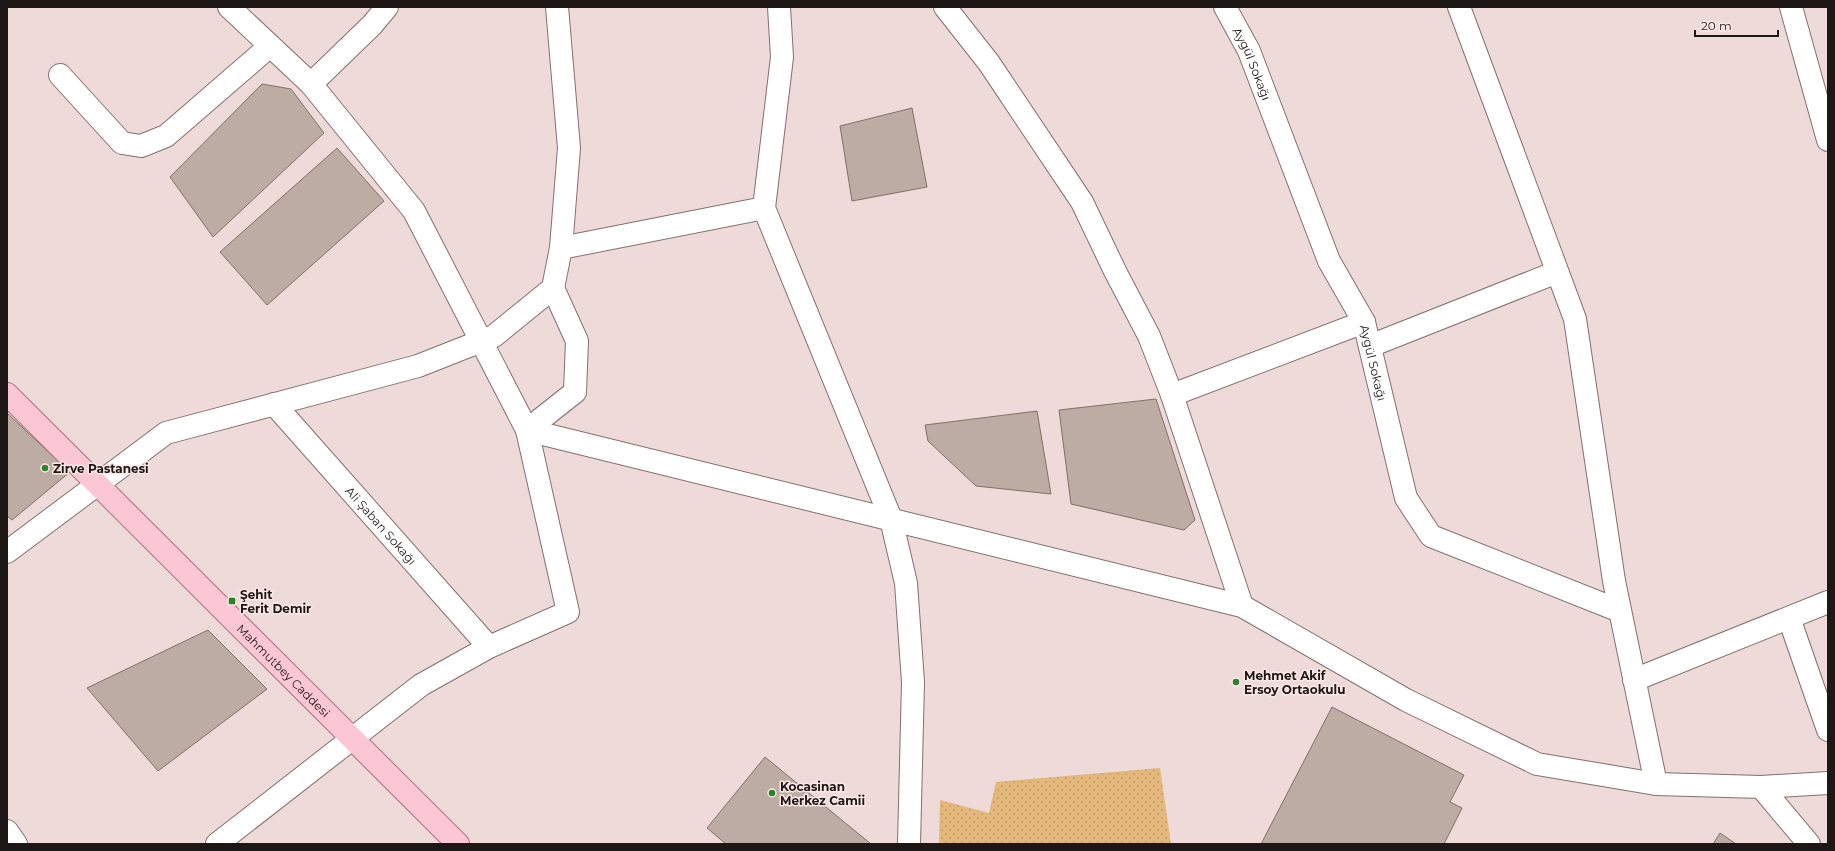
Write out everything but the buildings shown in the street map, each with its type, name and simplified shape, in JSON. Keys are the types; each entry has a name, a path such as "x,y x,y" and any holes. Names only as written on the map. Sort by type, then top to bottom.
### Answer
{"main road":[{"name":"Mahmutbey Caddesi","path":"7,394 458,844"}],"street":[{"path":"217,844 421,685 489,647 568,612 527,430 482,340 414,211 311,84 230,7"},
{"path":"311,84 372,25 387,7"},
{"path":"527,430 575,392 577,341 553,288 561,248 569,148 557,7"},
{"path":"779,7 782,58 764,208 891,519 906,583 913,682 909,844"},
{"path":"945,7 989,63 1082,202 1115,271 1149,336 1172,395 1242,606"},
{"name":"Aygül Sokağı","path":"1225,7 1249,51 1329,261 1364,322 1406,498 1431,536 1620,611"},
{"path":"1459,7 1575,319 1620,611 1656,784"},
{"path":"1792,7 1828,140"},
{"path":"60,75 122,143 141,146 166,136 270,46"},
{"path":"561,248 764,208"},
{"path":"1370,346 1557,272"},
{"path":"7,552 166,433 418,366 494,336 553,288"},
{"path":"1172,395 1364,322"},
{"name":"Ali Şaban Sokağı","path":"274,404 489,647"},
{"path":"527,430 1242,606 1406,700 1537,764 1656,784 1761,787 1828,783"},
{"path":"1634,680 1828,602"},
{"path":"1789,618 1828,730"},
{"path":"1761,787 1809,844"},
{"path":"7,831 16,844"}],"shaded area":[{"path":"1160,768 1171,844 939,844 940,800 989,813 996,782"}],"place":[{"name":"Zirve Pastanesi","path":"45,468"},
{"name":"Şehit Ferit Demir","path":"232,601"},
{"name":"Mehmet Akif Ersoy Ortaokulu","path":"1236,682"},
{"name":"Kocasinan Merkez Camii","path":"772,793"}]}
